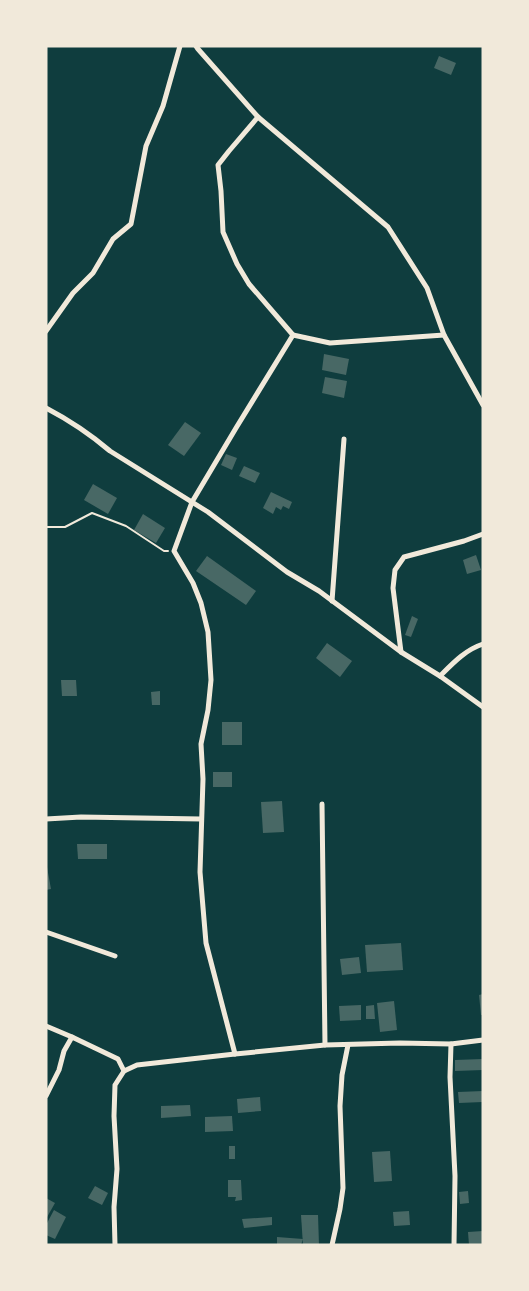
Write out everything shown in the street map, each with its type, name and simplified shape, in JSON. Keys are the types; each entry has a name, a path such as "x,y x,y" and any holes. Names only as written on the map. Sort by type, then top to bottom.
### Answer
{"street":[{"path":"46,331 73,293 93,272 113,239 131,224 146,146 163,106 180,46"},
{"path":"196,46 258,117 388,227 427,288 444,335 483,405"},
{"path":"258,117 218,165 223,232 236,264 249,284 293,335 330,343 444,335"},
{"path":"235,1054 206,943 200,872 203,779 201,744 208,710 211,680 208,632 201,603 193,582 174,551 192,502 293,335"},
{"path":"46,408 69,420 98,440 110,451 215,517 287,572 319,591 401,652 440,676 483,707"},
{"path":"332,601 344,439"},
{"path":"401,652 393,588 395,570 404,557 483,534"},
{"path":"440,676 456,660 474,647 483,644"},
{"path":"322,804 325,1045"},
{"path":"46,819 202,819"},
{"path":"46,932 115,956"},
{"path":"46,1026 118,1058 124,1071"},
{"path":"46,1096 59,1070 64,1051 72,1037"},
{"path":"115,1245 114,1207 117,1169 114,1116 115,1085 124,1071 137,1065 325,1045 451,1044 483,1040"},
{"path":"451,1044 450,1086 455,1176 454,1245"},
{"path":"332,1245 343,1188 340,1106 342,1075 348,1045"}],"path":[{"path":"46,527 64,527 92,513 126,526 164,551 174,551"}],"building":[{"path":"439,56 456,63 451,75 434,68"},
{"path":"324,354 349,359 346,375 322,370"},
{"path":"325,377 347,381 344,398 322,393"},
{"path":"185,422 201,433 184,456 168,445"},
{"path":"226,454 237,458 232,470 221,465"},
{"path":"244,466 260,473 255,483 239,476"},
{"path":"93,484 117,498 108,514 84,500"},
{"path":"271,492 292,502 289,509 283,506 281,510 276,507 273,514 263,508"},
{"path":"143,514 165,528 156,543 134,530"},
{"path":"476,555 481,570 467,574 463,560"},
{"path":"207,556 256,591 246,605 196,571"},
{"path":"412,616 418,619 411,637 405,635"},
{"path":"327,643 352,661 340,677 316,658"},
{"path":"61,680 76,680 77,696 62,696"},
{"path":"160,691 160,705 152,705 151,692"},
{"path":"222,722 242,722 242,745 222,745"},
{"path":"213,772 232,772 232,787 213,787"},
{"path":"282,801 284,832 263,833 261,802"},
{"path":"77,844 107,844 107,859 78,859"},
{"path":"46,868 51,889 46,890"},
{"path":"401,943 403,970 367,972 365,945"},
{"path":"359,957 361,973 342,975 340,959"},
{"path":"483,994 483,1015 481,1015 479,995"},
{"path":"394,1001 397,1030 380,1032 377,1003"},
{"path":"361,1005 361,1020 340,1021 339,1006"},
{"path":"374,1005 375,1019 366,1019 366,1006"},
{"path":"483,1059 483,1070 455,1071 455,1060"},
{"path":"483,1091 483,1102 459,1103 458,1092"},
{"path":"260,1097 261,1111 238,1113 237,1099"},
{"path":"190,1105 191,1116 161,1118 161,1106"},
{"path":"232,1116 233,1131 205,1132 205,1117"},
{"path":"229,1146 235,1146 235,1159 229,1159"},
{"path":"390,1151 392,1181 374,1182 372,1152"},
{"path":"228,1180 241,1180 242,1200 235,1201 236,1197 228,1197"},
{"path":"95,1186 108,1193 102,1205 88,1198"},
{"path":"468,1191 469,1203 460,1204 459,1192"},
{"path":"46,1198 55,1203 46,1219"},
{"path":"54,1210 66,1217 55,1239 46,1235 46,1225"},
{"path":"409,1211 410,1225 394,1226 393,1212"},
{"path":"301,1215 318,1215 319,1245 303,1245"},
{"path":"272,1217 272,1225 244,1228 242,1219"},
{"path":"483,1231 483,1245 469,1245 468,1232"},
{"path":"277,1237 303,1239 301,1245 277,1245"}]}
